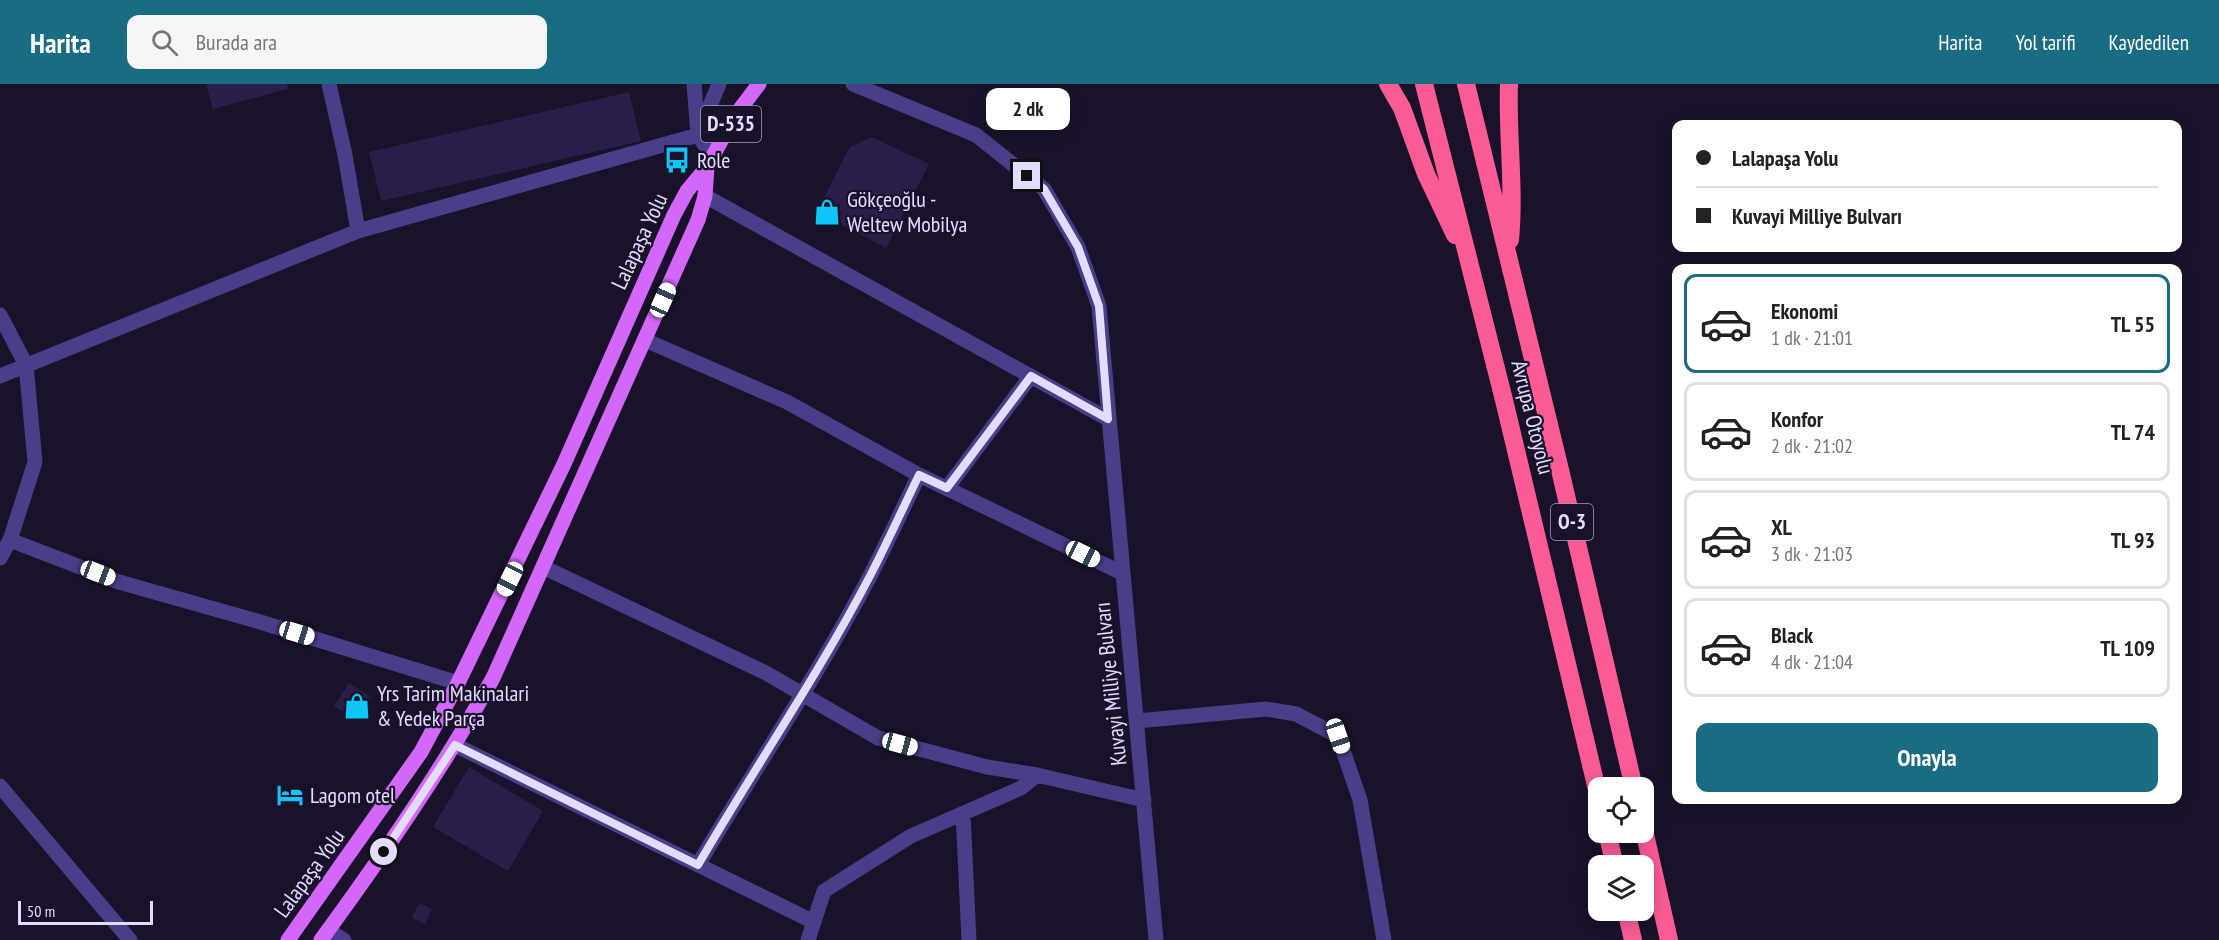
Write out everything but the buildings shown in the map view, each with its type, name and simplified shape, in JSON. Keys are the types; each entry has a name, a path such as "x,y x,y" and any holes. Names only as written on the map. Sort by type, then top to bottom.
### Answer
{"highway":[{"path":"1388,84 1402,108 1438,204 1472,270"},
{"name":"Avrupa Otoyolu","path":"1424,84 1472,270 1594,777"},
{"name":"Avrupa Otoyolu","path":"1466,84 1631,777"},
{"path":"1509,84 1512,220 1509,257"},
{"path":"1647,843 1669,940"},
{"path":"1628,921 1632,940"}],"main road":[{"name":"D-535","path":"710,162 735,117 759,84"},
{"name":"Lalapaşa Yolu","path":"325,935 397,834 455,745 493,678 698,220 705,196 710,162"},
{"name":"Lalapaşa Yolu","path":"288,940 421,752 458,683 564,464 674,215 687,191 710,162"}],"street":[{"path":"328,84 345,155 358,231"},
{"path":"694,84 698,135 710,162"},
{"path":"698,135 719,84"},
{"name":"Kuvayi Milliye Bulvarı","path":"853,84 976,135 1044,189 1078,247 1099,306 1156,940"},
{"path":"0,376 358,231 698,135"},
{"path":"705,196 1108,419"},
{"path":"0,315 26,365 35,462 10,540 0,558"},
{"path":"645,340 787,402 919,475 1122,573"},
{"path":"947,488 1031,376"},
{"path":"698,865 748,780 803,694 871,574 919,475"},
{"path":"10,540 119,582 257,621 458,683"},
{"path":"543,567 766,673 878,738 987,767 1144,800"},
{"path":"1137,721 1266,709 1296,714 1338,736 1360,800 1384,940"},
{"path":"455,745 814,922"},
{"path":"808,940 824,891 911,836 1021,788 1037,776"},
{"path":"0,786 130,940"},
{"path":"963,813 969,940"},
{"path":"325,935 344,940"}],"place":[{"name":"Role","path":"677,160"},
{"name":"Gökçeoğlu - Weltew Mobilya","path":"827,212"},
{"name":"Yrs Tarim Makinalari & Yedek Parça","path":"357,706"},
{"name":"Lagom otel","path":"290,795"}],"route":[{"path":"384,852 455,745 698,865 748,780 803,694 871,574 919,475 947,488 1031,376 1108,419 1099,306 1078,247 1044,189 1027,176"}]}
